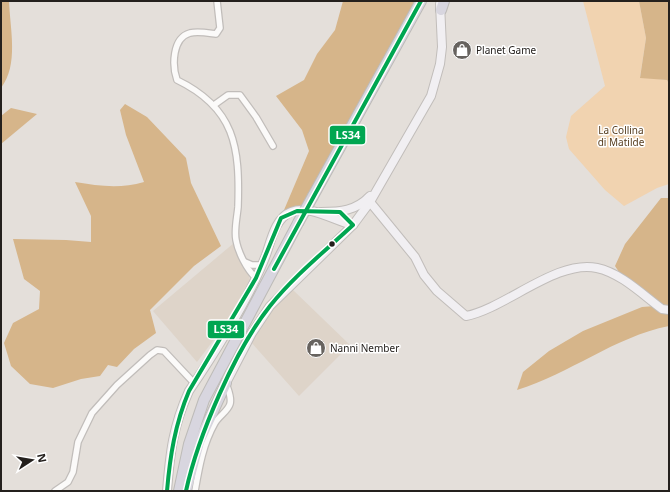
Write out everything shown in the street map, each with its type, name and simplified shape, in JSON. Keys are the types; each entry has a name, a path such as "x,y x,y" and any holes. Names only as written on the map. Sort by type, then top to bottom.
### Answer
{"highway":[{"path":"179,491 188,444 204,400 298,223 421,1"},
{"path":"186,491 199,442 226,383"}],"street":[{"path":"217,1 220,28 216,34 190,33 181,40 173,56 173,69 177,80 190,86 218,109 232,134 237,186 236,241 245,262 256,278"},
{"path":"195,491 202,456 208,438 215,422 230,406 231,400 226,383 252,333 270,306 353,225 370,202 431,96 440,64 442,47 441,4"},
{"path":"214,105 228,95 240,96 244,99 256,117 273,146"},
{"path":"167,491 173,435 180,410 194,383 256,278 282,218 297,211 340,212 357,207 376,190"},
{"path":"370,202 416,257 424,275 437,291 466,316 478,313 500,303 558,273 578,268 597,268 618,276 662,309 669,310"},
{"path":"314,212 333,220 353,225"},
{"path":"340,212 353,225"},
{"path":"333,220 337,229 338,239"},
{"path":"245,262 262,265"},
{"path":"55,491 68,482 73,472 78,442 92,413 117,385 150,355 157,350 164,351 194,383"}],"shaded area":[{"path":"1,1 9,1 12,35 12,58 7,79 1,88"},
{"path":"343,1 415,1 372,86 304,205 284,210 309,151 302,130 276,96 304,80 317,54 335,30"},
{"path":"639,1 669,1 669,84 667,80 640,78 646,38"},
{"path":"125,104 147,117 186,158 191,183 221,246 194,266 150,310 156,333 134,349 117,367 108,365 100,376 81,379 53,388 30,384 11,366 4,343 13,323 39,309 40,291 24,279 13,239 91,242 91,216 75,182 101,186 126,186 144,182 126,135 120,110"},
{"path":"11,108 37,114 1,144 1,116"},
{"path":"661,198 669,198 669,326 630,338 555,375 517,390 523,372 549,351 583,331 642,307 655,306 631,290 615,266 625,244"},
{"path":"234,243 250,280 243,301 197,362 153,311"},
{"path":"292,289 350,345 299,396 251,342 272,309"}],"green space":[{"name":"La Collina di Matilde","path":"583,1 639,1 646,38 640,77 667,80 669,84 669,184 657,188 624,206 605,190 569,149 566,137 571,116 605,86"}],"transit line":[{"name":"LS34","path":"274,269 421,1"},
{"name":"LS34","path":"167,491 174,440 180,416 189,391 256,278 281,218 297,211 340,212 353,225 310,264 279,295 257,324 231,369 219,394 199,445 186,491"}],"place":[{"name":"Planet Game","path":"462,50"},
{"name":"Nanni Nember","path":"316,348"}]}
